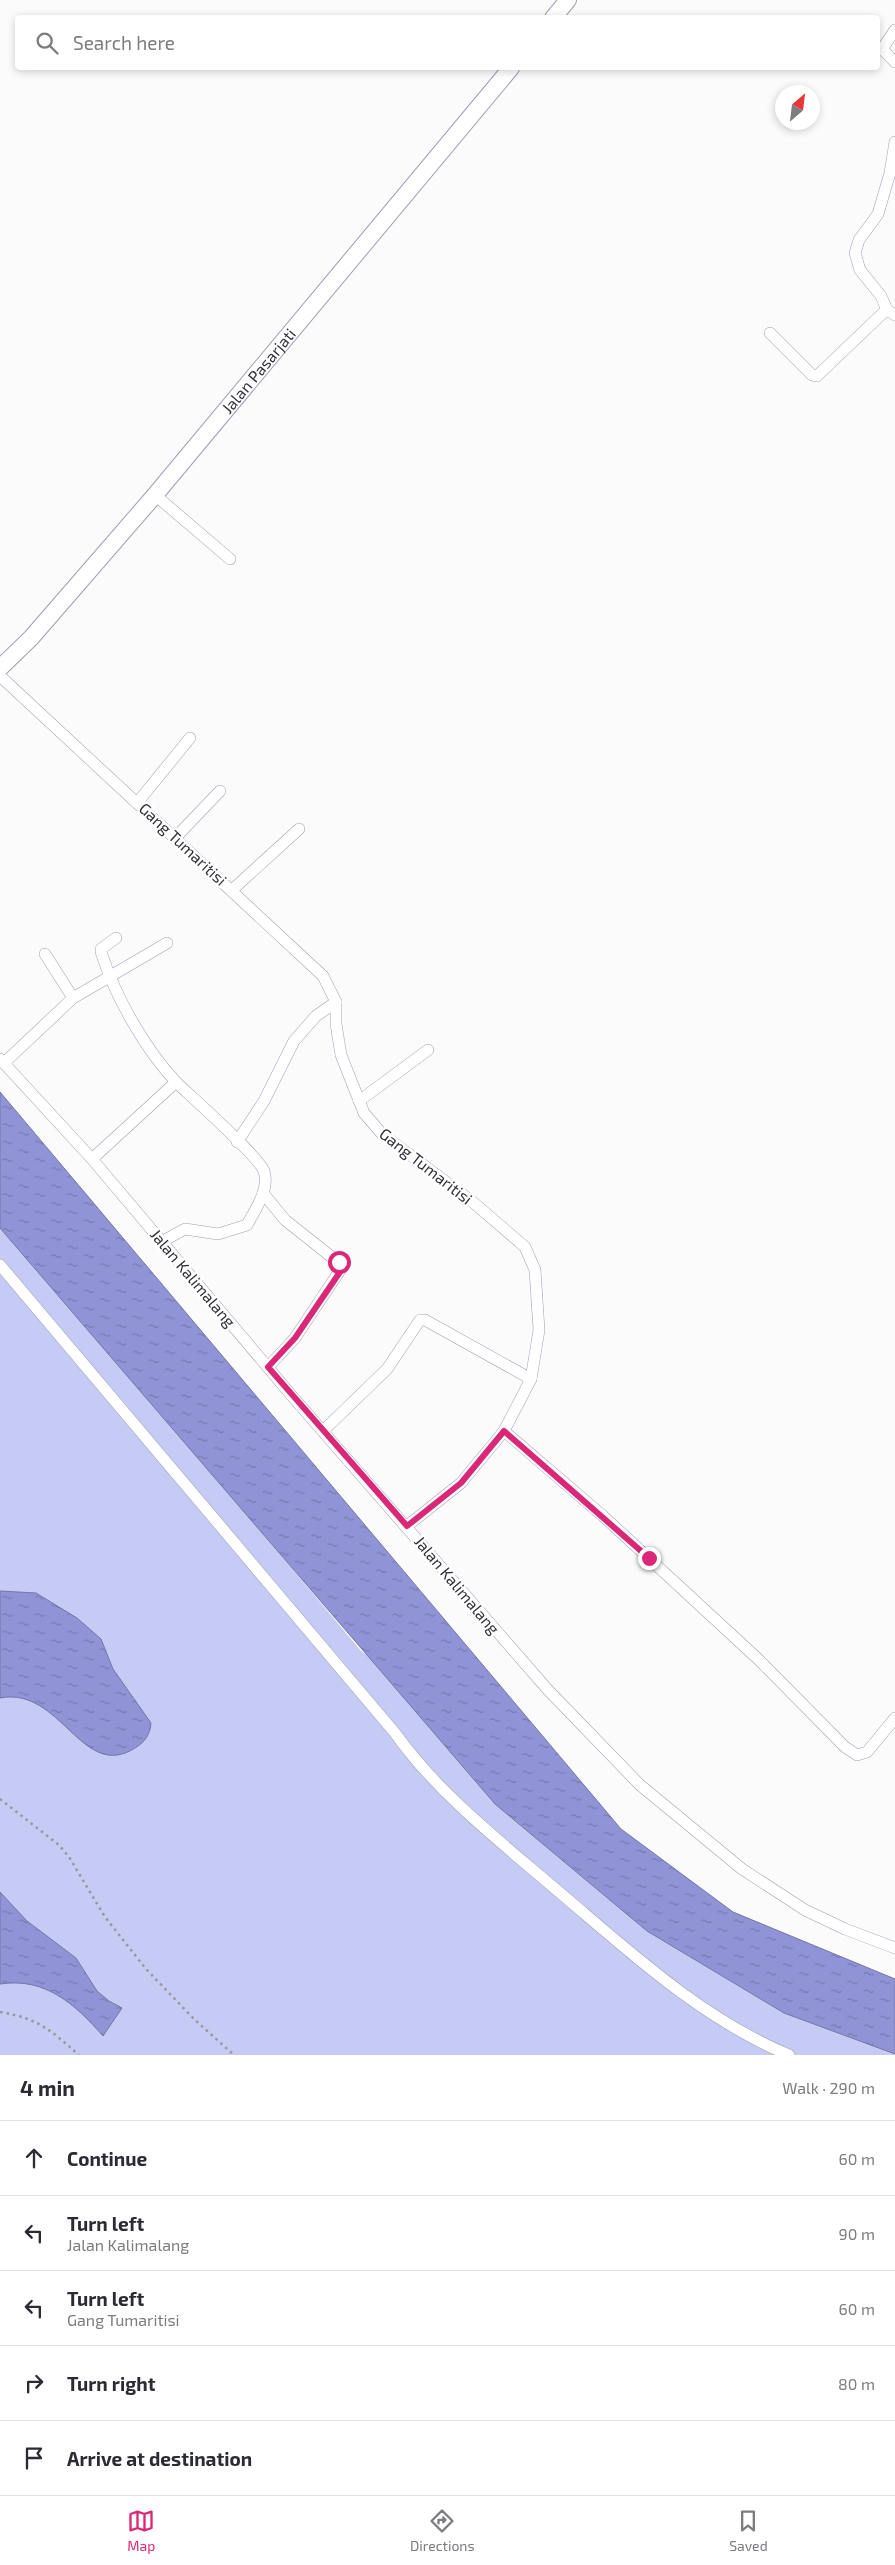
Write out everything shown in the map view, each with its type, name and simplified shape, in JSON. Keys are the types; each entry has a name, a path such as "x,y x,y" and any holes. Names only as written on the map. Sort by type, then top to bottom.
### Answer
{"main road":[{"path":"556,15 568,0"},
{"name":"Jalan Pasarjati","path":"0,668 31,638 155,495 509,70"}],"street":[{"path":"895,30 880,47 895,62"},
{"path":"770,333 812,375 817,376 891,313 882,296 860,270 855,252 858,240 878,214 890,173 895,142"},
{"path":"155,495 230,559"},
{"name":"Gang Tumaritisi","path":"0,676 323,976 336,1002 336,1024 342,1056 364,1112 382,1134 474,1203 507,1231 529,1254 537,1284 539,1330 531,1379 504,1431 461,1483 407,1526"},
{"path":"137,803 190,738"},
{"path":"175,838 220,791"},
{"path":"232,890 299,828"},
{"path":"116,938 101,949 109,976 133,1021 176,1082 263,1170 263,1193 247,1224 218,1234 186,1229 163,1241"},
{"path":"2,1061 73,998 167,943"},
{"path":"45,954 73,998"},
{"path":"237,1142 264,1101 294,1041 316,1016 336,1002"},
{"path":"359,1101 428,1050"},
{"name":"Jalan Kalimalang","path":"2,1061 92,1159 268,1367 548,1690 640,1785 742,1869 797,1905 845,1929 895,1948"},
{"path":"92,1159 176,1082"},
{"path":"263,1193 285,1220 343,1266 295,1338 268,1367"},
{"path":"0,1265 395,1733 413,1759 488,1831 669,1985 748,2037 789,2055"},
{"path":"324,1430 387,1369 420,1320 425,1320 531,1379"},
{"path":"504,1431 603,1516 758,1659 845,1747 857,1755 867,1752 895,1718"}],"path":[{"path":"0,1799 59,1846 69,1857 105,1917 146,1969 195,2020 234,2055"},
{"path":"0,2012 19,2015 46,2026 78,2055"}],"shaded area":[{"path":"0,1228 156,1406 361,1651 895,2055 0,2055"}],"water":[{"path":"0,1092 621,1829 733,1912 895,1979 895,2054 784,2013 647,1931 495,1804 0,1228"},
{"path":"0,1591 36,1593 77,1618 101,1639 113,1669 151,1723 148,1735 142,1743 135,1748 116,1755 100,1753 85,1744 56,1718 39,1706 21,1698 0,1698"},
{"path":"0,1892 27,1921 76,1958 97,1991 109,2001 122,2008 103,2036 81,2013 58,1995 31,1985 16,1983 0,1984"}],"route":[{"path":"339,1262 343,1266 342,1269 295,1338 268,1367 407,1526 448,1496 504,1431 649,1558"}]}
